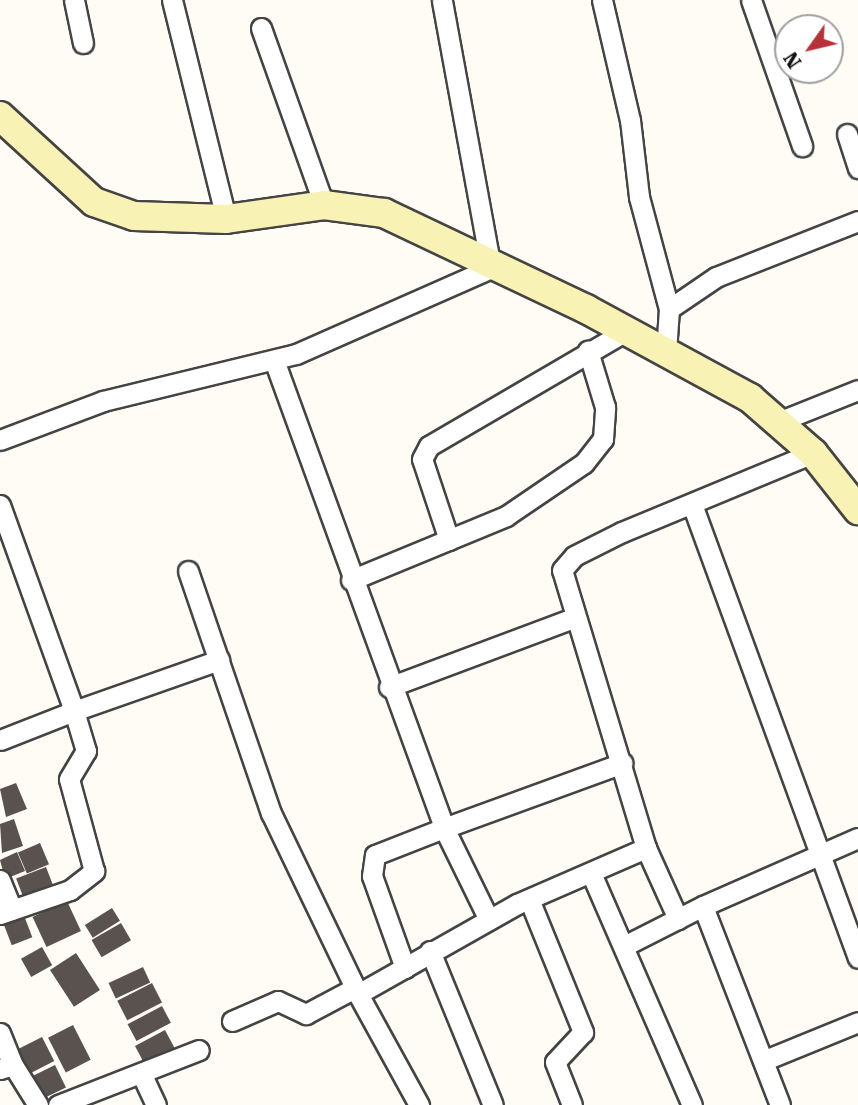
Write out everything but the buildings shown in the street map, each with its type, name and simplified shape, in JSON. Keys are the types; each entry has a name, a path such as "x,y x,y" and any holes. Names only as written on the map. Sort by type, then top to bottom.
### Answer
{"street":[{"path":"74,0 83,43"},
{"path":"172,0 226,219"},
{"path":"442,0 491,268"},
{"path":"602,0 630,120 639,197 669,309 666,352"},
{"path":"751,0 802,146"},
{"path":"261,28 324,205"},
{"path":"0,116 72,183 112,211 226,219 324,205 384,213 491,268 626,331 750,398 813,453 858,510"},
{"path":"847,134 858,167"},
{"path":"669,309 716,277 858,221"},
{"path":"0,440 103,401 274,360 491,268"},
{"path":"449,540 422,459 429,446 626,331"},
{"path":"351,580 449,540 553,487 603,439 605,407 588,351"},
{"path":"274,360 388,687 444,828 489,920"},
{"path":"778,422 858,390"},
{"path":"678,919 646,848 624,763 560,579 565,564 622,532 693,507 813,453"},
{"path":"0,505 86,751 69,779 94,871 70,890 6,912 0,880"},
{"path":"693,507 817,855 858,958"},
{"path":"188,572 271,813 357,991 419,1105"},
{"path":"388,687 574,618"},
{"path":"0,740 219,660"},
{"path":"405,968 372,859 444,828 624,763"},
{"path":"624,946 703,906 858,838"},
{"path":"232,1021 278,1001 306,1014 405,968 430,951 529,899 646,848"},
{"path":"591,873 692,1105"},
{"path":"529,899 583,1032 555,1062 572,1105"},
{"path":"703,906 765,1060 780,1105"},
{"path":"430,951 493,1105"},
{"path":"765,1060 858,1022"},
{"path":"0,1033 6,1067 38,1105"},
{"path":"58,1105 142,1075 199,1050"},
{"path":"142,1075 156,1105"}]}
